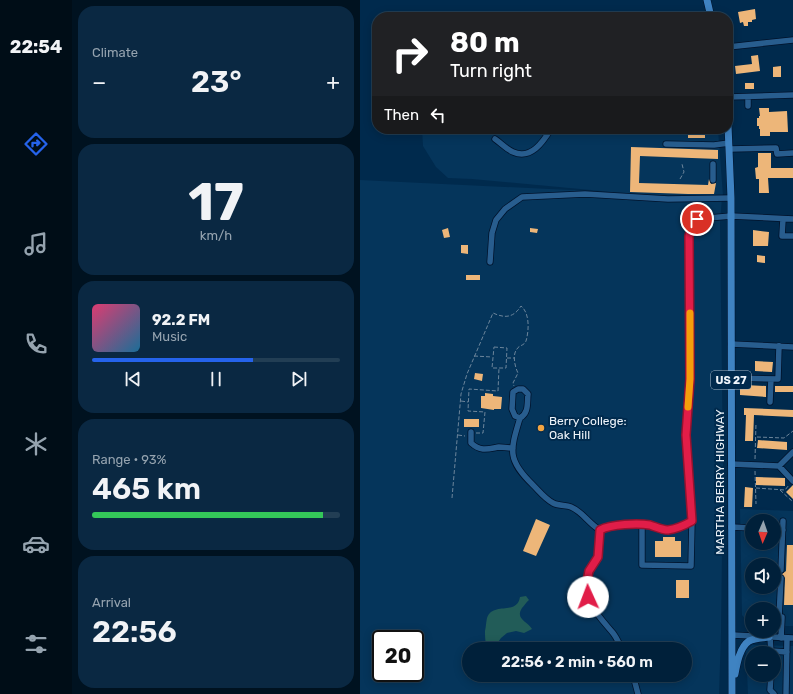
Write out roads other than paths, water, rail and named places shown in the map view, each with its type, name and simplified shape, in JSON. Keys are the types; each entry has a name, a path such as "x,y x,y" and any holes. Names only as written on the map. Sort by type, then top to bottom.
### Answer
{"main road":[{"path":"707,0 710,12"},
{"name":"MARTHA BERRY HIGHWAY","path":"729,134 731,198 732,693"},
{"path":"732,693 736,667 742,649 749,641 765,638"}],"street":[{"path":"733,46 793,40"},
{"path":"733,97 793,95"},
{"path":"748,97 748,106"},
{"path":"495,139 514,153 523,154 538,148 548,134"},
{"path":"666,144 776,148 776,154 793,153"},
{"path":"713,164 713,180"},
{"path":"490,262 492,233 496,220 505,209 522,197 585,194 668,200 731,198"},
{"path":"642,525 642,565 691,566 692,521 686,435 690,379 689,236 692,225 697,219 731,216 793,219"},
{"path":"783,219 782,236 793,236"},
{"path":"731,344 793,347"},
{"path":"731,378 778,379 779,346"},
{"path":"770,402 771,379"},
{"path":"520,418 515,416 512,409 512,395 515,390 523,389 528,394 526,411 520,418 513,440 515,461 521,473 545,497 558,505 571,507 600,530 614,526 642,525 669,530 692,521"},
{"path":"471,434 471,443 478,449 488,450 498,447 513,448"},
{"path":"779,466 793,452"},
{"path":"731,464 779,466 793,481"},
{"path":"781,570 783,521"},
{"path":"731,527 745,528"},
{"path":"600,530 598,557 589,571 588,576 588,597 594,610 614,634 618,642"},
{"path":"781,594 781,617 787,638 786,694"},
{"path":"732,635 745,636"},
{"path":"781,652 787,652"},
{"path":"635,682 638,694"},
{"path":"771,682 770,690 774,694 779,694"}],"place":[{"name":"Berry College: Oak Hill","path":"541,428"}]}
